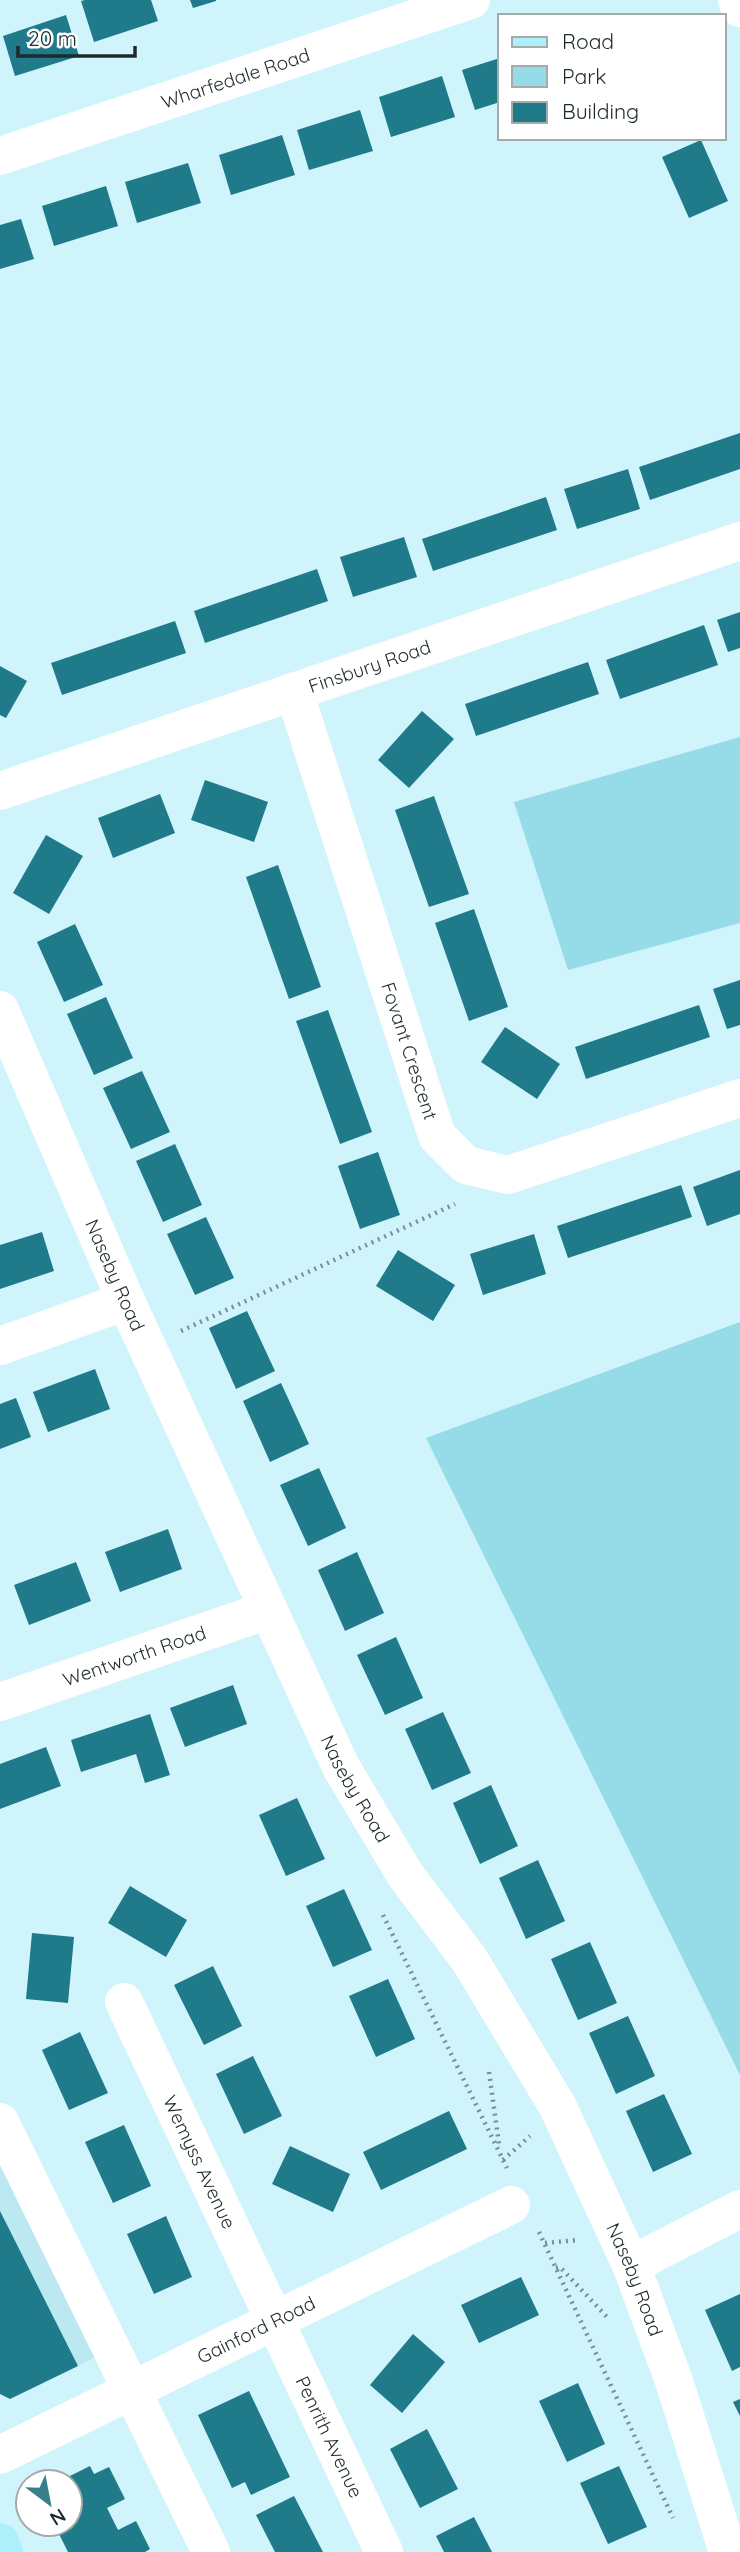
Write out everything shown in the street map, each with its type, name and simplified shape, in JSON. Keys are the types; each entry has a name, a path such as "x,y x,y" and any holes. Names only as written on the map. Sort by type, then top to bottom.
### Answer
{"main road":[{"path":"0,2542 5,2552"}],"street":[{"name":"Wharfedale Road","path":"0,156 471,0"},
{"path":"737,0 740,8"},
{"name":"Finsbury Road","path":"0,792 740,541"},
{"name":"Fovant Crescent","path":"294,691 437,1136 466,1165 508,1175 740,1098"},
{"name":"Naseby Road","path":"1,1015 126,1301 341,1767 406,1875 469,1959 558,2107 631,2265 674,2381 728,2552"},
{"path":"0,1346 126,1301"},
{"name":"Wentworth Road","path":"0,1702 268,1610"},
{"name":"Wemyss Avenue","path":"124,2002 275,2321"},
{"path":"0,2122 124,2395"},
{"path":"0,2174 211,2552"},
{"name":"Gainford Road","path":"0,2455 511,2206"},
{"path":"631,2265 740,2209"},
{"name":"Penrith Avenue","path":"275,2321 384,2552"}],"path":[{"path":"148,1347 456,1204"},
{"path":"488,2062 499,2144 496,2146"},
{"path":"503,2160 532,2135"},
{"path":"545,2243 580,2239"},
{"path":"556,2268 560,2267 613,2323"}],"shaded area":[{"path":"0,2140 106,2352 10,2399 0,2394"}],"green space":[{"path":"740,737 740,923 568,970 514,802"},
{"path":"740,1322 740,2075 426,1438"}],"building":[{"path":"151,0 158,21 94,42 81,1"},
{"path":"190,0 216,0 216,1 193,8"},
{"path":"66,15 79,56 15,76 3,36"},
{"path":"498,59 498,103 475,110 462,70"},
{"path":"442,76 455,117 391,137 379,97"},
{"path":"360,110 373,151 309,170 297,130"},
{"path":"282,135 295,175 231,195 219,155"},
{"path":"701,140 728,201 689,218 662,157"},
{"path":"188,163 201,203 137,223 125,182"},
{"path":"106,186 118,226 54,246 42,206"},
{"path":"21,219 34,259 0,269 0,225"},
{"path":"740,433 740,469 650,500 639,467"},
{"path":"628,469 640,509 577,529 564,489"},
{"path":"546,497 557,530 433,571 422,539"},
{"path":"404,537 417,577 353,597 340,557"},
{"path":"317,569 328,601 205,643 194,611"},
{"path":"740,612 740,648 728,652 717,620"},
{"path":"175,621 186,653 62,695 51,663"},
{"path":"704,625 718,665 620,699 606,660"},
{"path":"588,662 599,694 476,736 465,704"},
{"path":"0,666 27,681 6,718 0,715"},
{"path":"422,711 454,739 409,788 378,760"},
{"path":"205,780 268,802 254,842 191,820"},
{"path":"160,794 175,833 113,858 98,818"},
{"path":"434,796 469,894 429,907 395,810"},
{"path":"46,835 83,856 49,914 13,893"},
{"path":"278,865 321,987 289,999 246,877"},
{"path":"474,909 508,1007 469,1021 435,923"},
{"path":"75,924 103,985 64,1002 37,942"},
{"path":"740,980 740,1025 727,1029 713,989"},
{"path":"106,997 133,1058 94,1075 67,1014"},
{"path":"699,1005 710,1037 586,1079 575,1047"},
{"path":"328,1010 372,1132 340,1144 296,1021"},
{"path":"505,1027 560,1064 537,1099 481,1062"},
{"path":"142,1071 170,1132 131,1149 103,1088"},
{"path":"175,1144 202,1205 163,1222 136,1161"},
{"path":"378,1152 400,1215 360,1229 338,1166"},
{"path":"740,1170 740,1214 707,1226 693,1187"},
{"path":"681,1185 692,1217 568,1258 557,1226"},
{"path":"206,1217 234,1278 195,1295 167,1234"},
{"path":"42,1232 54,1271 0,1289 0,1245"},
{"path":"534,1234 546,1274 483,1295 470,1254"},
{"path":"398,1250 455,1285 433,1321 376,1286"},
{"path":"247,1311 275,1371 236,1389 209,1328"},
{"path":"95,1369 110,1409 48,1432 33,1392"},
{"path":"281,1383 309,1444 270,1462 243,1401"},
{"path":"16,1398 31,1437 0,1449 0,1404"},
{"path":"319,1468 346,1528 308,1546 280,1485"},
{"path":"168,1529 182,1569 120,1592 105,1552"},
{"path":"357,1552 384,1613 345,1631 318,1570"},
{"path":"76,1562 91,1601 29,1625 14,1585"},
{"path":"396,1637 423,1698 385,1715 357,1655"},
{"path":"233,1685 247,1724 185,1747 170,1708"},
{"path":"443,1712 471,1773 432,1790 405,1729"},
{"path":"150,1714 170,1775 145,1783 136,1754 81,1772 71,1740"},
{"path":"46,1747 61,1786 0,1809 0,1764"},
{"path":"491,1785 518,1846 480,1864 453,1803"},
{"path":"297,1798 325,1859 286,1876 259,1815"},
{"path":"538,1860 565,1921 526,1939 499,1878"},
{"path":"130,1886 187,1920 166,1957 108,1923"},
{"path":"344,1889 372,1950 333,1967 306,1906"},
{"path":"32,1933 74,1937 68,2003 26,1999"},
{"path":"590,1942 617,2003 578,2020 551,1959"},
{"path":"213,1966 242,2026 204,2045 174,1985"},
{"path":"388,1979 415,2039 376,2057 349,1996"},
{"path":"628,2016 655,2076 616,2094 589,2033"},
{"path":"80,2032 108,2093 69,2110 42,2050"},
{"path":"253,2056 282,2116 244,2134 216,2074"},
{"path":"664,2094 692,2154 653,2172 626,2111"},
{"path":"449,2111 467,2149 381,2190 363,2152"},
{"path":"124,2125 151,2186 113,2203 85,2142"},
{"path":"290,2146 350,2174 333,2212 272,2184"},
{"path":"0,2211 78,2366 10,2399 0,2394"},
{"path":"166,2216 192,2277 154,2294 127,2234"},
{"path":"521,2277 539,2315 479,2343 461,2305"},
{"path":"740,2294 740,2367 732,2371 705,2310"},
{"path":"413,2334 445,2362 402,2413 370,2385"},
{"path":"578,2383 605,2444 567,2462 539,2401"},
{"path":"249,2391 290,2477 251,2495 245,2482 232,2488 198,2415"},
{"path":"740,2399 740,2416 733,2402"},
{"path":"427,2429 458,2489 420,2508 390,2449"},
{"path":"90,2466 94,2474 109,2467 125,2499 107,2508 118,2530 136,2521 150,2549 145,2552 68,2552 61,2538 84,2538 84,2469"},
{"path":"619,2466 647,2527 608,2544 580,2483"},
{"path":"294,2496 323,2552 275,2552 256,2515"},
{"path":"474,2517 492,2552 444,2552 436,2536"}]}
